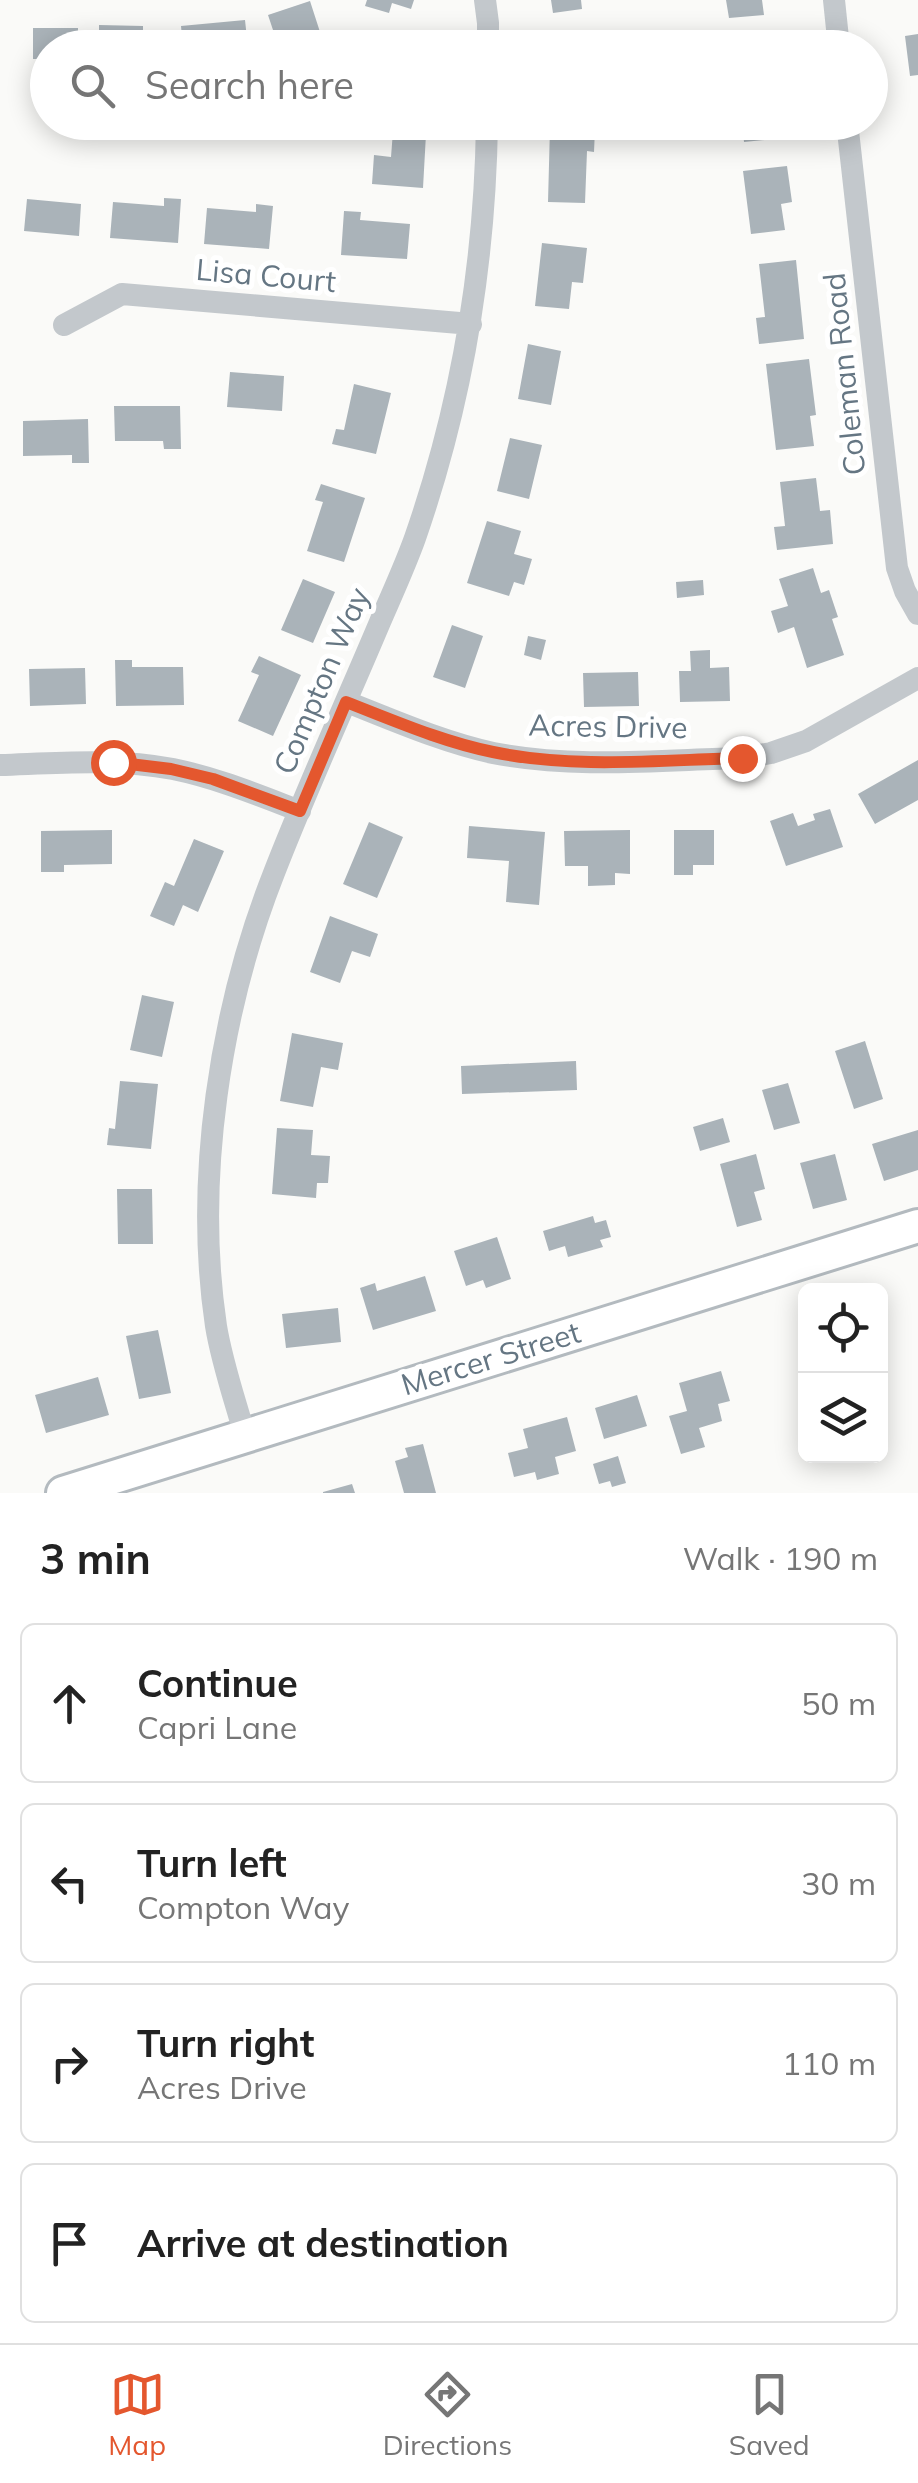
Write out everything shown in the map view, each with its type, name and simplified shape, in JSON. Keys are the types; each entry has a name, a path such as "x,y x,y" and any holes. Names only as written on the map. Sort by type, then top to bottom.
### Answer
{"street":[{"path":"484,0 488,30"},
{"path":"834,0 837,30"},
{"name":"Compton Way","path":"245,1436 216,1328 210,1248 210,1168 217,1089 231,1010 252,933 274,873 414,541 440,463 471,324 482,241 486,140"},
{"name":"Coleman Road","path":"849,140 897,568 918,614"},
{"name":"Lisa Court","path":"64,325 122,294 471,324"},
{"name":"Acres Drive","path":"346,702 440,738 530,758 566,762 742,758 806,741 918,678"},
{"path":"0,765 113,762 171,769 213,779 300,811"},
{"name":"Mercer Street","path":"64,1493 918,1226"}],"building":[{"path":"367,0 414,0 411,9 392,3 389,13 365,6"},
{"path":"551,0 581,0 582,9 553,13"},
{"path":"726,0 762,0 764,15 729,18"},
{"path":"310,1 319,30 273,30 268,15"},
{"path":"245,20 246,30 181,30 181,26"},
{"path":"99,25 143,26 143,30 99,30"},
{"path":"33,28 78,28 78,30"},
{"path":"918,34 918,75 910,76 905,36"},
{"path":"392,140 426,140 423,188 372,184 374,155 391,157"},
{"path":"550,140 595,140 594,152 587,151 585,203 548,202"},
{"path":"787,166 792,202 781,204 785,230 751,234 743,171"},
{"path":"164,198 181,199 178,243 110,238 113,202 164,206"},
{"path":"27,199 81,204 79,236 24,231"},
{"path":"256,204 273,206 269,249 204,244 207,208 256,212"},
{"path":"344,211 361,212 360,220 410,224 407,259 341,255"},
{"path":"542,243 587,248 583,283 572,282 569,309 535,306"},
{"path":"796,260 804,339 759,344 756,318 765,317 759,264"},
{"path":"528,344 561,351 551,405 518,399"},
{"path":"809,359 816,415 810,416 814,446 776,450 766,364"},
{"path":"230,372 284,376 282,411 227,407"},
{"path":"354,384 391,393 376,454 332,444 336,429 344,430"},
{"path":"114,406 180,406 181,449 164,449 163,441 115,441"},
{"path":"88,419 89,463 72,463 72,455 23,456 23,421"},
{"path":"510,438 542,445 529,499 497,491"},
{"path":"816,478 820,511 830,510 833,544 777,550 774,527 785,526 780,482"},
{"path":"321,484 365,498 344,562 307,551 323,502 315,500"},
{"path":"487,521 521,531 514,554 532,559 524,585 514,582 509,596 467,583"},
{"path":"813,568 821,593 829,590 838,617 832,619 844,655 807,668 794,627 778,633 771,611 788,606 779,579"},
{"path":"303,579 335,592 313,643 281,630"},
{"path":"703,580 704,595 677,598 676,582"},
{"path":"452,625 483,636 465,688 433,677"},
{"path":"528,636 546,640 541,660 524,655"},
{"path":"710,650 710,668 729,667 730,701 680,702 679,671 691,671 690,651"},
{"path":"259,656 301,675 273,736 238,721 259,675 251,672"},
{"path":"115,660 132,660 132,667 183,667 184,705 116,706"},
{"path":"85,668 86,704 30,706 29,669"},
{"path":"638,672 639,706 584,707 583,673"},
{"path":"918,760 918,800 875,824 858,794"},
{"path":"830,809 843,847 786,866 770,821 793,813 798,826 815,820 813,814"},
{"path":"369,822 403,837 377,898 343,884"},
{"path":"469,826 545,832 539,905 506,902 509,861 467,858"},
{"path":"112,830 112,864 64,865 64,872 41,872 41,831"},
{"path":"630,830 630,874 615,873 615,885 588,886 588,866 565,866 564,831"},
{"path":"674,830 714,830 714,865 693,865 693,875 674,875"},
{"path":"194,839 224,851 198,912 183,905 174,926 150,916 165,882 174,886"},
{"path":"330,916 378,934 370,957 352,951 340,983 310,972"},
{"path":"142,995 174,1002 162,1057 130,1050"},
{"path":"292,1033 343,1043 338,1070 321,1067 313,1107 280,1101"},
{"path":"865,1041 883,1099 854,1109 835,1051"},
{"path":"576,1061 577,1090 462,1094 461,1066"},
{"path":"120,1081 158,1084 151,1149 107,1145 109,1128 115,1129"},
{"path":"788,1083 800,1123 774,1130 762,1090"},
{"path":"723,1118 730,1142 700,1151 693,1127"},
{"path":"277,1128 313,1130 311,1155 330,1156 328,1183 317,1183 316,1198 272,1194"},
{"path":"918,1130 918,1170 884,1181 872,1144"},
{"path":"756,1154 765,1189 754,1192 762,1220 737,1227 720,1164"},
{"path":"835,1154 847,1200 813,1209 800,1163"},
{"path":"117,1189 152,1189 153,1244 118,1244"},
{"path":"593,1216 595,1223 606,1220 611,1237 600,1240 603,1247 568,1257 565,1246 549,1251 543,1231"},
{"path":"497,1237 511,1279 486,1288 483,1280 466,1286 454,1251"},
{"path":"425,1276 436,1311 373,1330 360,1288 375,1283 377,1291"},
{"path":"338,1308 341,1342 286,1348 282,1314"},
{"path":"158,1330 171,1393 139,1399 126,1336"},
{"path":"721,1371 730,1401 718,1404 722,1421 699,1428 705,1447 681,1454 669,1416 687,1411 679,1383"},
{"path":"98,1377 109,1415 46,1433 35,1395"},
{"path":"637,1395 647,1426 604,1439 595,1408"},
{"path":"567,1417 576,1451 555,1457 559,1474 537,1480 535,1472 514,1477 508,1453 528,1448 523,1429"},
{"path":"423,1444 436,1493 404,1493 395,1461 408,1457 405,1448"},
{"path":"618,1456 626,1483 612,1487 610,1481 599,1484 593,1464"},
{"path":"352,1484 355,1493 323,1493 323,1492"}],"route":[{"path":"113,762 213,779 300,811 346,702 440,738 548,760 742,758"}]}
